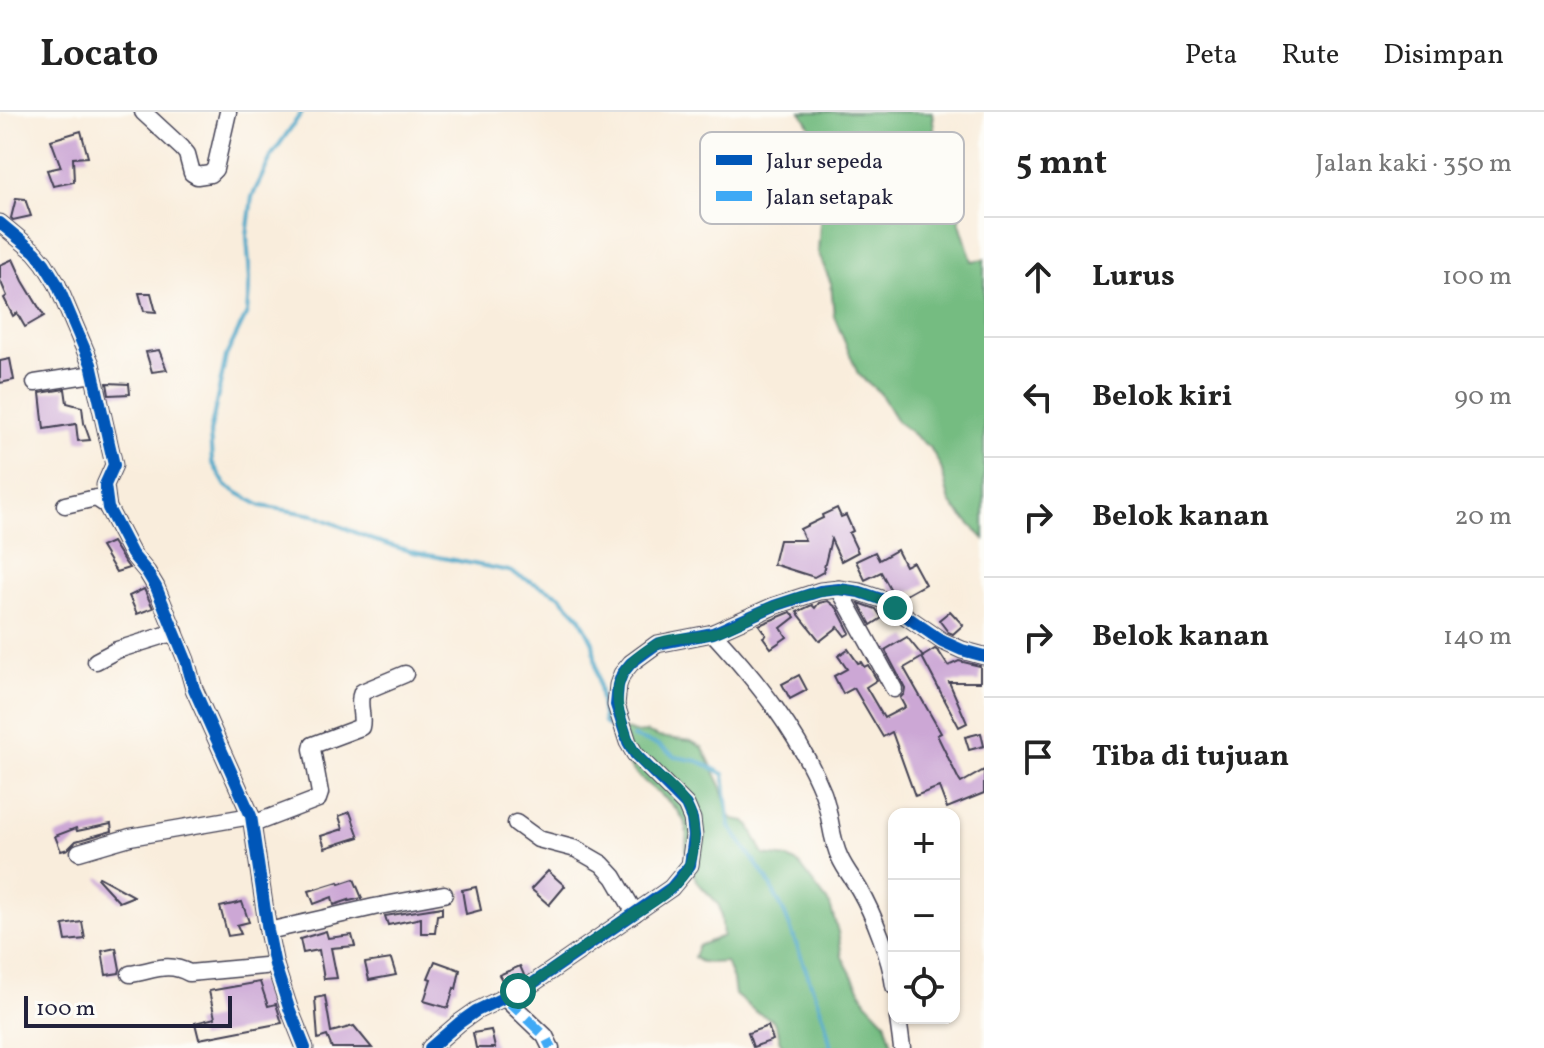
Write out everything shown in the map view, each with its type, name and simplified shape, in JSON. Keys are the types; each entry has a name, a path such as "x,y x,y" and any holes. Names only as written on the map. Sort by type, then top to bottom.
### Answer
{"street":[{"path":"143,112 182,148 187,154 192,173 197,176 210,174 215,169 228,112"},
{"path":"0,223 35,252 57,284 91,364 114,465 105,485 108,508"},
{"path":"35,383 93,374"},
{"path":"65,505 96,498 105,504 132,554 156,587 186,660 194,689 252,820 275,965 305,1048"},
{"path":"839,589 894,689"},
{"path":"430,1048 476,1011 532,984 671,888 690,865 694,836 686,805 645,765 628,742 616,705 622,674 631,663 657,644 713,633 774,606 820,591 839,589 881,599 942,641 984,656"},
{"path":"96,661 117,650 175,632"},
{"path":"713,633 743,666 780,715 800,748 823,792 839,856 866,904 888,961"},
{"path":"79,852 130,837 252,820 318,799 320,793 313,745 361,727 362,692 405,674"},
{"path":"516,823 538,839 576,849 602,864 614,877 635,913"},
{"path":"268,931 444,894"},
{"path":"130,974 167,966 179,967 189,973 275,965"},
{"path":"505,998 545,1036 551,1048"},
{"path":"899,1024 902,1048"}],"green space":[{"path":"801,112 932,112 934,132 811,132"},
{"path":"820,224 960,224 972,261 984,259 984,539 950,503 941,467 931,449 897,421 880,393 858,374 834,316 831,283 818,252"},
{"path":"627,730 691,741 703,748 722,788 729,815 750,826 764,855 788,858 799,864 830,905 842,957 866,1001 885,1021 893,1048 784,1048 773,1020 756,1012 735,995 726,962 705,963 694,957 698,946 723,936 720,909 687,861 683,819 626,761 622,733"}],"building":[{"path":"81,131 88,157 73,158 74,182 53,186 47,170 61,167 51,140"},
{"path":"16,198 25,199 31,216 11,218"},
{"path":"13,259 44,316 25,327 17,313 13,316 0,280 0,265"},
{"path":"139,293 151,293 156,312 144,311"},
{"path":"159,350 167,370 152,372 146,352"},
{"path":"10,359 14,380 0,383 0,361"},
{"path":"107,383 129,384 130,394 109,395"},
{"path":"65,389 67,403 82,407 90,440 78,441 76,424 44,429 40,393"},
{"path":"837,508 841,517 846,515 853,531 849,533 858,552 841,561 831,539 823,572 814,577 773,564 779,540 805,540 800,529"},
{"path":"112,542 129,568 116,572 101,547"},
{"path":"897,550 905,566 913,562 925,584 900,598 893,594 881,572 865,580 856,561 875,552 879,560"},
{"path":"144,589 153,608 137,614 129,596"},
{"path":"828,601 837,608 850,633 845,636 838,627 820,641 797,612"},
{"path":"859,603 876,609 882,618 871,625"},
{"path":"950,611 963,625 953,634 939,620"},
{"path":"791,612 795,617 781,628 787,637 771,648 759,625"},
{"path":"907,637 923,657 904,668 941,733 937,735 959,780 961,783 984,770 984,793 947,808 939,787 915,796 892,732 883,737 854,688 843,694 834,676 847,669 838,656 848,649 858,663 861,662 864,667 868,665 877,680 866,687 884,718 905,707 900,698 905,688 885,650"},
{"path":"935,649 948,666 959,661 980,666 980,682 949,682 967,723 959,727 922,657"},
{"path":"799,675 807,690 790,699 782,684"},
{"path":"981,733 984,746 969,750 965,737"},
{"path":"350,812 359,837 325,848 321,836 343,829 339,816"},
{"path":"111,824 112,831 76,841 61,851 55,836 76,828 77,831"},
{"path":"548,871 565,886 549,905 531,889"},
{"path":"99,877 134,896 119,902"},
{"path":"354,879 362,898 334,905 332,897 314,904 309,891"},
{"path":"476,887 481,910 466,914 462,890"},
{"path":"242,902 249,922 237,925 241,934 228,936 220,907"},
{"path":"442,907 442,914 437,915 435,933 421,933 421,918 388,925 385,916"},
{"path":"82,922 85,939 66,941 63,925"},
{"path":"326,931 328,938 352,935 355,946 331,948 337,978 324,979 319,950 303,953 300,939"},
{"path":"116,948 119,973 106,975 102,951"},
{"path":"391,959 396,975 369,980 365,963"},
{"path":"435,961 460,970 448,1008 424,1001"},
{"path":"520,966 524,975 505,985 499,975"},
{"path":"260,982 268,1006 276,1004 282,1023 199,1039 195,1023 215,1018 209,991"},
{"path":"325,996 331,1032 354,1026 372,1048 332,1048 327,1036 318,1039 315,998"},
{"path":"768,1026 773,1040 753,1047 748,1033"},
{"path":"491,1030 495,1048 476,1048 473,1033"}],"waterway":[{"path":"302,112 272,155 252,197 247,236 250,279 247,313 226,356 210,433 212,462 226,486 261,506 314,515 373,540 413,552 509,571 559,595 580,617 593,643 604,723 621,733"},
{"path":"633,737 724,774 730,827 767,879 785,914 825,1021 831,1048"}],"marked path":[{"path":"505,998 545,1036 551,1048"}],"cycle path":[{"path":"0,223 44,263 57,284 91,364 114,465 105,485 108,508 132,554 156,587 186,660 194,689 251,816 275,965 305,1048"},
{"path":"430,1048 476,1011 532,984 671,888 690,865 694,836 686,805 635,754 616,705 622,674 631,663 657,644 713,633 774,606 820,591 839,589 881,599 942,641 984,656"}],"route":[{"path":"518,991 671,888 690,865 694,836 686,805 635,754 616,705 618,685 631,663 657,644 713,633 774,606 820,591 839,589 860,592 895,608"}]}
